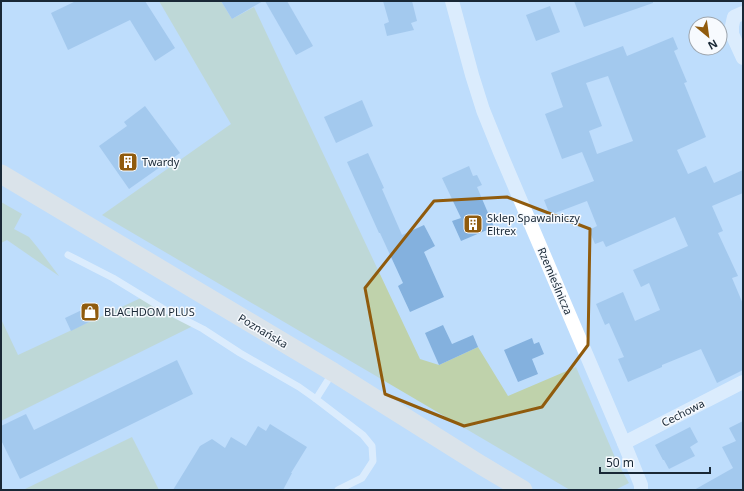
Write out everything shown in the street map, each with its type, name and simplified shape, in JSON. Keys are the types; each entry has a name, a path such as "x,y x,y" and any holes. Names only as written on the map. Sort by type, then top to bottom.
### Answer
{"main road":[{"name":"Poznańska","path":"1,174 333,372 523,490"}],"street":[{"name":"Rzemieślnicza","path":"452,1 483,110 641,484 641,490"},
{"path":"743,13 734,17 732,34 743,58"},
{"name":"Cechowa","path":"624,444 743,382"}],"lane":[{"path":"68,254 162,308 204,329 316,399 363,435 372,446 373,461 362,478 338,490"},
{"path":"316,399 333,372"}],"highlighted area":[{"path":"507,197 590,229 588,345 542,407 464,426 385,394 365,288 434,201"}],"green space":[{"path":"159,1 221,1 232,19 254,7 420,359 439,365 478,347 508,396 576,367 617,462 629,483 615,490 570,490 102,215 231,124"},
{"path":"1,202 22,214 14,229 29,237 59,276 7,240 1,243"},
{"path":"143,297 195,325 1,421 1,319 18,355"},
{"path":"132,437 159,490 23,490"}],"building":[{"path":"76,1 145,1 175,48 155,61 130,20 68,50 51,13"},
{"path":"221,1 263,1 232,19"},
{"path":"265,1 287,1 313,46 296,55"},
{"path":"383,1 412,1 417,21 411,23 414,30 387,36 384,24 389,22"},
{"path":"574,1 653,1 653,3 584,27"},
{"path":"550,6 560,32 536,41 526,15"},
{"path":"673,37 678,49 674,51 687,82 684,83 706,137 677,150 688,174 706,166 714,183 743,170 743,193 712,206 723,231 718,233 738,276 732,278 743,304 743,370 717,383 701,349 662,365 662,367 628,382 618,359 624,357 609,323 605,325 596,304 623,292 635,321 660,310 649,283 641,287 633,270 688,246 675,217 606,247 603,241 595,244 589,230 597,226 587,201 550,215 544,200 594,181 582,152 562,159 545,114 563,107 551,73 623,46 627,56","holes":["608,76 633,141 597,154 589,131 602,126 586,83"]},
{"path":"362,100 373,126 336,143 324,117"},
{"path":"145,106 180,153 129,189 99,146 127,126 124,122"},
{"path":"368,153 384,188 382,189 402,235 424,225 435,246 424,252 444,297 410,312 398,286 403,283 347,162"},
{"path":"469,166 473,176 477,175 482,185 477,187 494,227 461,241 452,221 461,218 442,178"},
{"path":"87,305 98,311 93,320 71,331 65,318 84,309"},
{"path":"443,325 452,344 473,335 478,347 439,365 425,333"},
{"path":"532,338 534,344 539,342 544,354 532,359 538,374 518,382 504,350"},
{"path":"177,360 193,394 20,479 1,440 1,426 26,414 34,430"},
{"path":"743,421 743,490 694,490 733,468 722,447 736,441 729,428"},
{"path":"270,424 307,447 291,473 283,490 173,490 200,446 212,439 225,448 231,437 246,446 258,426 266,431"},
{"path":"690,427 698,442 690,447 695,456 669,469 655,445"}],"place":[{"name":"Twardy","path":"128,162"},
{"name":"Sklep Spawalniczy Eltrex","path":"473,224"},
{"name":"BLACHDOM PLUS","path":"90,312"}]}
